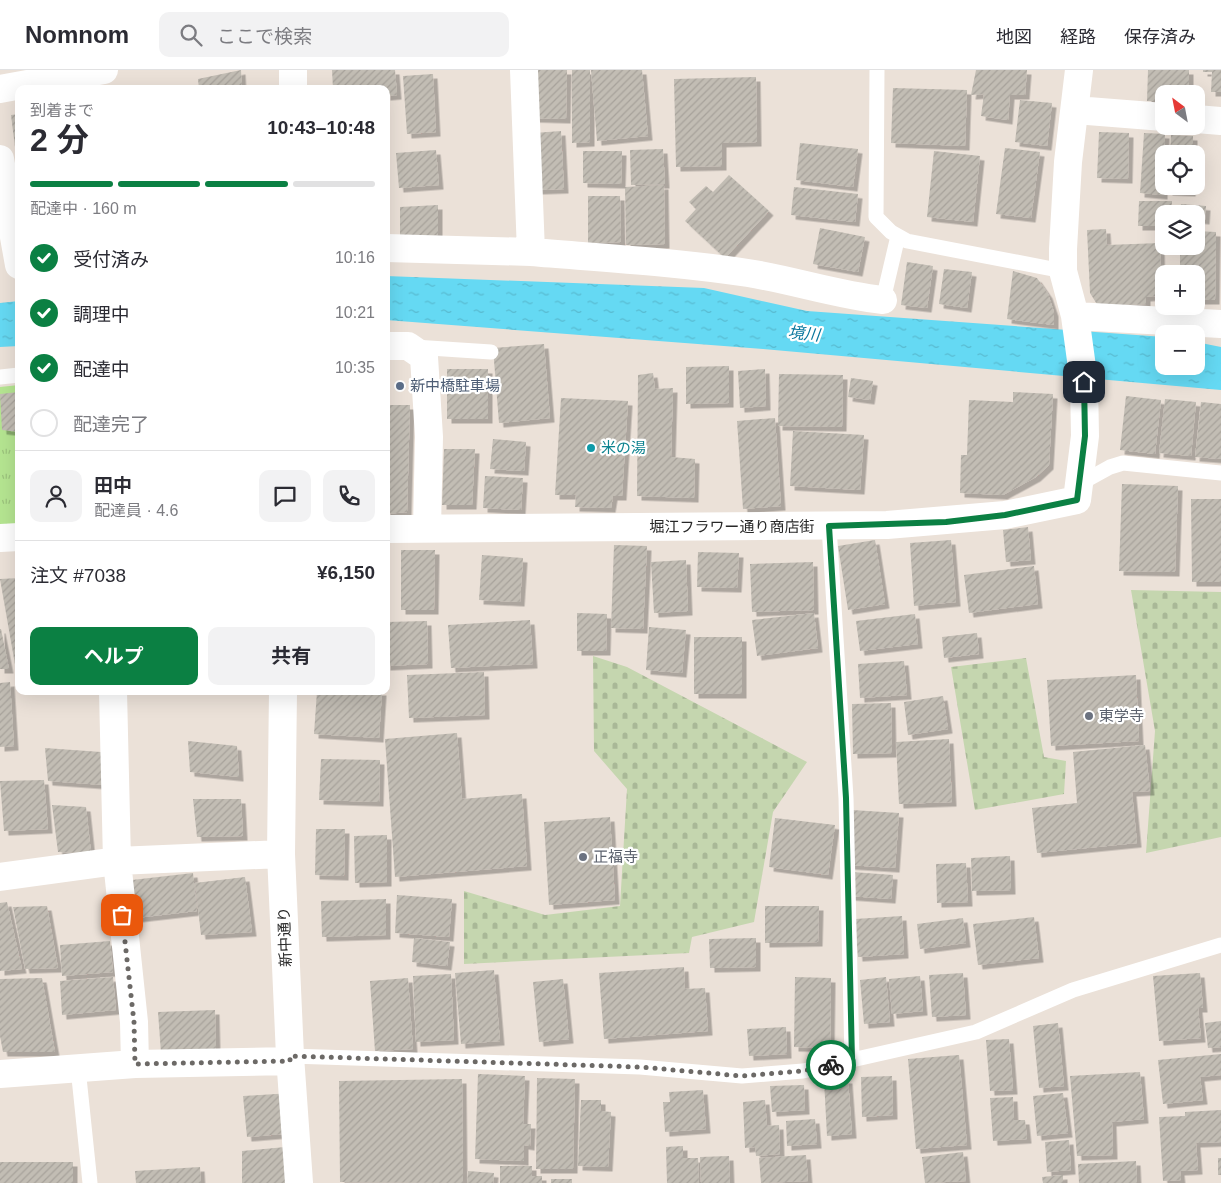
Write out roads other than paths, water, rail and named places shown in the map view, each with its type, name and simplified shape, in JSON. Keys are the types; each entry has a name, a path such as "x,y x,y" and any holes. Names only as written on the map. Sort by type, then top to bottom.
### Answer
{"street":[{"path":"22,85 104,70"},
{"path":"293,70 293,85"},
{"path":"524,70 532,252"},
{"name":"堀江フラワー通り商店街","path":"390,528 887,526 1005,515 1077,500 1081,483 1085,436 1084,382 1076,325 1063,271 1068,162 1079,70"},
{"path":"0,89 15,86"},
{"path":"1075,110 1155,116"},
{"path":"1205,120 1221,121"},
{"path":"0,159 15,243"},
{"path":"390,248 532,252 686,264 750,273 856,297 883,300"},
{"path":"1076,325 1221,324"},
{"path":"398,347 424,357 429,437 427,528"},
{"path":"0,538 15,538"},
{"path":"113,695 116,861 134,1022 135,1064"},
{"name":"新中通り","path":"283,695 281,854 290,1058 300,1183"},
{"path":"0,877 116,861 281,854"},
{"path":"0,1074 135,1064 290,1058"}],"lane":[{"path":"876,70 876,217 898,236 907,241 1063,271"},
{"path":"883,300 898,236"},
{"path":"398,347 491,352"},
{"path":"0,377 15,376"},
{"path":"1081,483 1110,467 1123,464 1221,473"},
{"path":"829,526 846,798 852,1060"},
{"path":"290,1058 640,1067 742,1076 803,1071 976,1032 1073,990 1221,945"},
{"path":"78,1068 90,1183"}],"water":[{"name":"境川","path":"390,276 704,288 807,311 1155,336 1155,375 1205,375 1205,344 1221,347 1221,390 763,349 390,320"},
{"path":"15,301 15,346 0,347 0,303"}],"place":[{"name":"新中橋駐車場","path":"400,386"},
{"name":"米の湯","path":"591,448"},
{"name":"東学寺","path":"1089,716"},
{"name":"正福寺","path":"583,857"}]}
